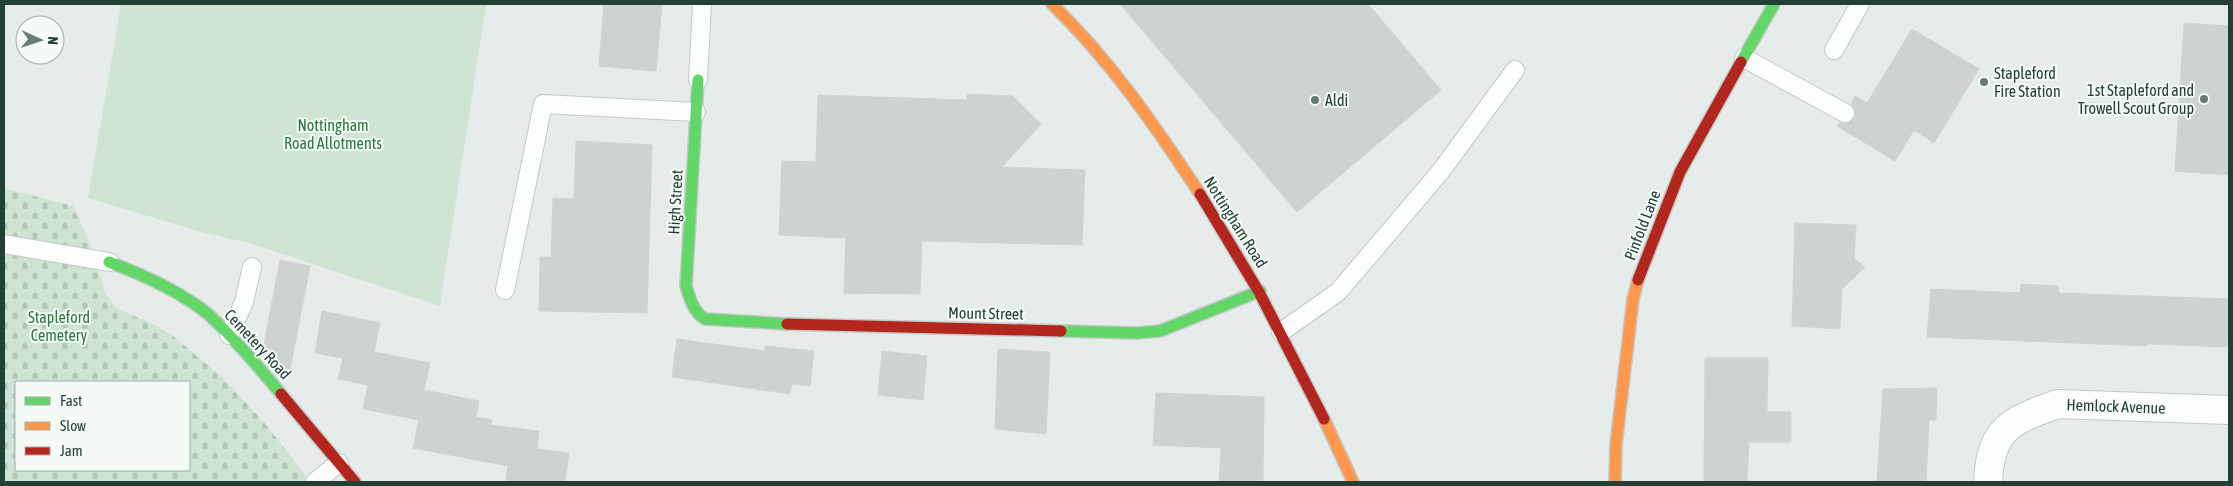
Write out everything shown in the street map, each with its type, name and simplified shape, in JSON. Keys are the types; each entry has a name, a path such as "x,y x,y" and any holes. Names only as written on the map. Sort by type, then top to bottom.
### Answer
{"street":[{"name":"Nottingham Road","path":"1052,4 1129,92 1182,164 1260,291 1353,482"},
{"name":"Pinfold Lane","path":"1615,482 1616,446 1632,307 1641,272 1680,172 1774,4"},
{"name":"High Street","path":"698,80 686,286 691,306 697,314 705,319"},
{"name":"Cemetery Road","path":"110,262 145,275 206,313 230,335 355,482"},
{"name":"Mount Street","path":"705,319 802,325 1137,333 1160,331 1260,291"},
{"name":"Hemlock Avenue","path":"1988,482 1992,450 1999,436 2013,424 2031,413 2058,404 2229,410"}],"lane":[{"path":"1834,50 1860,4"},
{"path":"698,80 702,5"},
{"path":"1744,58 1845,113"},
{"path":"1281,332 1338,292 1441,171 1515,70"},
{"path":"505,290 543,104 696,112"},
{"path":"4,244 110,262"},
{"path":"230,335 244,302 252,267"},
{"path":"315,482 339,463"}],"green space":[{"name":"Nottingham Road Allotments","path":"121,4 486,4 440,306 253,244 205,233 88,198"},
{"name":"Stapleford Cemetery","path":"4,188 73,206 94,253 104,291 116,308 155,325 173,336 221,376 263,421 311,482 4,482"}],"building":[{"path":"604,4 662,4 656,71 599,66"},
{"name":"Aldi","path":"1120,4 1368,4 1441,90 1297,212"},
{"name":"1st Stapleford and Trowell Scout Group","path":"2184,23 2229,26 2229,175 2175,171"},
{"path":"1912,29 1979,69 1934,143 1914,130 1895,161 1837,126 1840,122 1846,124 1854,118 1856,112 1851,104 1855,96 1867,103"},
{"path":"967,94 1013,96 1041,124 1002,167 1085,170 1082,245 922,241 920,294 844,293 846,238 779,235 782,161 816,162 818,95 967,100"},
{"path":"576,141 652,145 647,313 539,311 540,257 551,257 553,198 574,199"},
{"path":"1795,223 1856,225 1854,258 1865,267 1842,289 1840,329 1792,326"},
{"path":"280,260 310,266 290,370 280,368 263,350"},
{"path":"2021,284 2059,286 2059,293 2229,299 2227,347 2147,344 2147,346 1927,337 1931,289 2020,293"},
{"path":"322,311 380,323 374,352 430,363 424,390 479,401 476,417 492,420 491,425 539,431 537,449 569,453 565,482 506,482 508,466 413,448 419,420 363,409 368,385 338,379 343,358 315,353"},
{"path":"677,339 765,351 765,346 814,351 810,386 792,384 790,394 672,377"},
{"path":"998,349 1050,352 1046,434 995,429"},
{"path":"882,351 927,356 923,400 878,395"},
{"path":"1705,358 1768,358 1767,412 1791,412 1791,442 1749,442 1747,482 1704,482"},
{"path":"1937,388 1936,420 1929,420 1926,482 1877,482 1883,389"},
{"path":"1156,393 1264,397 1263,482 1219,482 1221,448 1153,445"}],"traffic: fast":[{"path":"1741,62 1774,4"},
{"path":"698,80 686,286 691,300 695,308 705,319 787,324"},
{"path":"109,262 160,284 186,298 208,314 246,352 281,394"},
{"path":"1061,331 1137,333 1160,331 1260,291"}],"traffic: slow":[{"path":"1052,4 1113,71 1149,119 1200,194"},
{"path":"1615,482 1616,445 1633,299 1638,280"},
{"path":"1324,419 1353,482"}],"traffic: jam":[{"path":"1638,280 1680,172 1741,62"},
{"path":"1200,194 1259,292 1324,419"},
{"path":"787,324 1061,331"},
{"path":"281,394 355,482"}],"place":[{"name":"Stapleford Fire Station","path":"1984,82"},
{"name":"1st Stapleford and Trowell Scout Group","path":"2204,99"},
{"name":"Aldi","path":"1315,100"}]}
